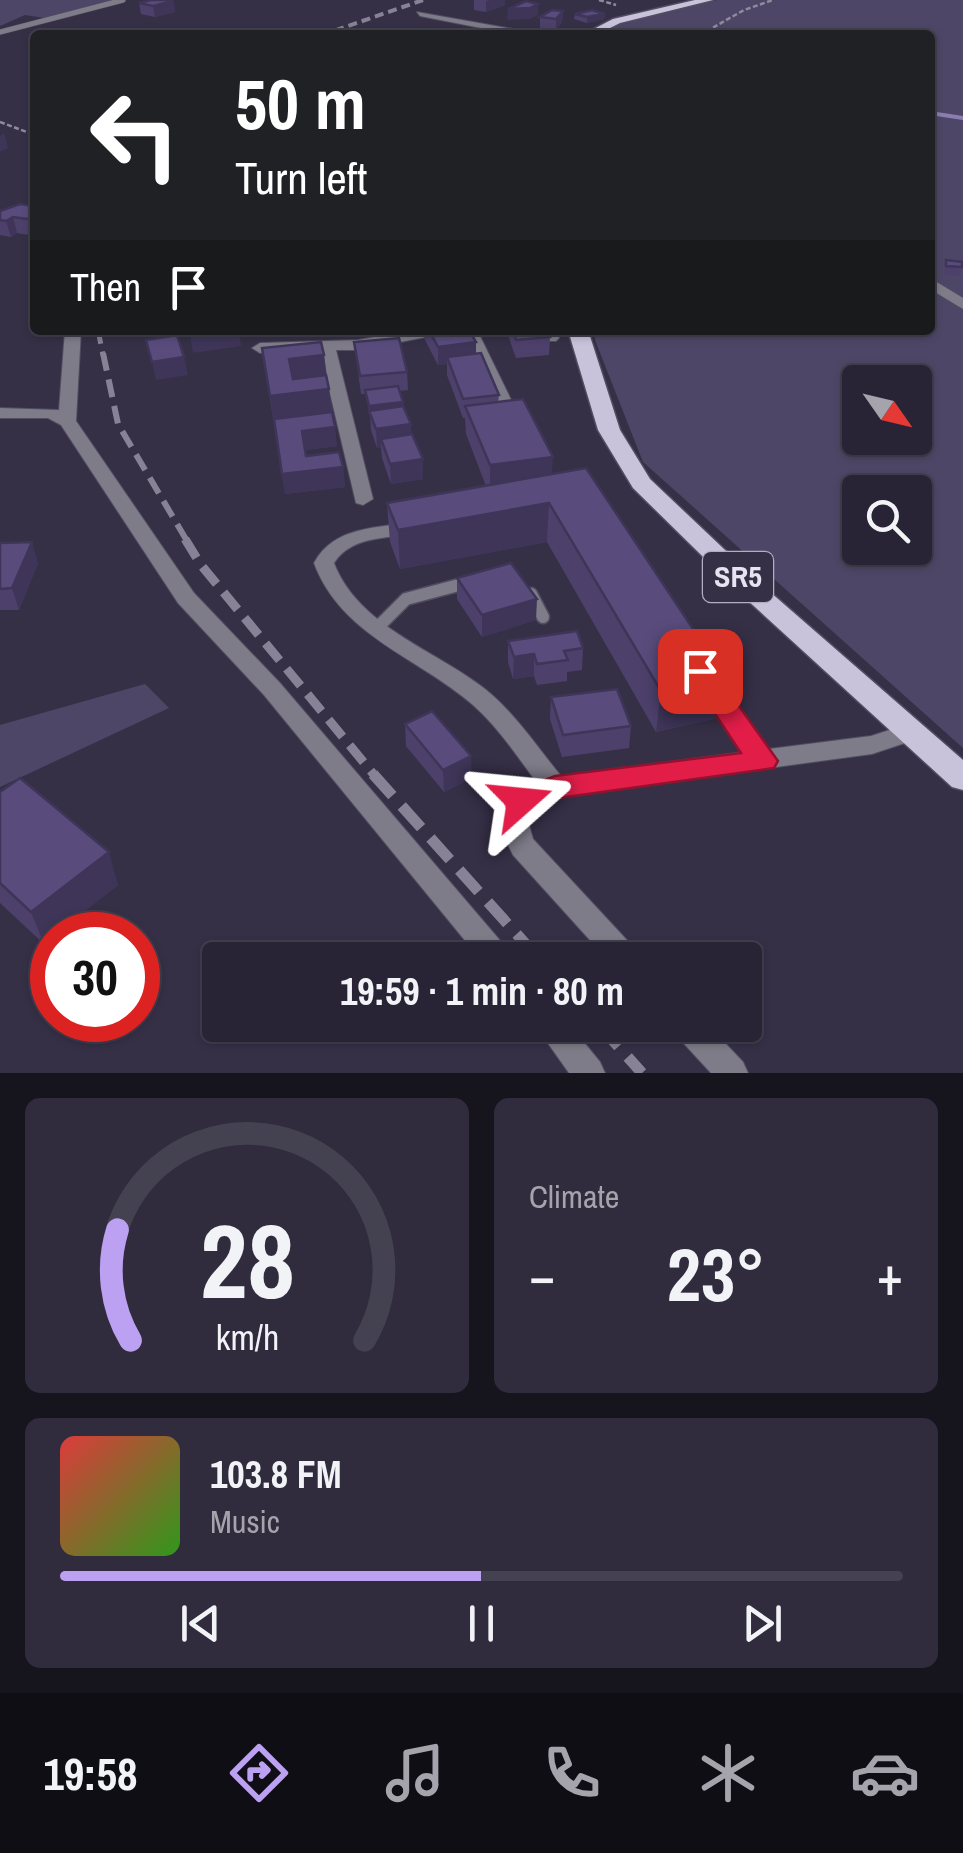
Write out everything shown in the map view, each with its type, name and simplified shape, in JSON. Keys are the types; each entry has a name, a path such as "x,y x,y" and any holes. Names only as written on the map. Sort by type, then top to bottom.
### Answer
{"main road":[{"path":"599,30 630,17 708,0"},
{"name":"SR5","path":"580,335 605,420 632,472 753,592 963,778"}],"street":[{"path":"420,14 504,30"},
{"path":"935,285 963,305"},
{"path":"66,422 73,335"},
{"path":"260,348 327,347 405,335"},
{"path":"471,335 511,418"},
{"path":"327,347 363,499"},
{"path":"0,413 51,412 66,422 186,598 272,689 484,942"},
{"path":"438,524 354,539 325,557 325,568 335,592 481,699 555,787"},
{"path":"690,655 740,733 764,761"},
{"path":"611,942 523,846 511,816 521,801 555,787 872,745 911,732"},
{"path":"563,1042 588,1073"},
{"path":"703,1042 732,1073"}],"lane":[{"path":"0,32 123,0"},
{"path":"378,627 388,611 404,598 492,577"},
{"path":"520,581 543,617"}],"path":[{"path":"709,30 744,10 773,0"},
{"path":"2,125 30,133"}],"shaded area":[{"path":"0,0 119,0 51,19 25,15 0,26"},
{"path":"717,0 963,0 963,748 643,462 594,335 935,335 935,30 603,30"},
{"path":"145,684 169,708 0,787 0,725"}],"building":[{"path":"173,1 153,6 139,3"},
{"path":"526,1 538,4 508,9"},
{"path":"552,10 563,11 556,19 540,17"},
{"path":"592,10 605,14 575,14"},
{"path":"20,204 30,205 30,219 0,220 0,211"},
{"path":"946,260 962,262 962,267 946,266"},
{"path":"177,335 184,357 152,362 146,340"},
{"path":"432,335 472,335 476,342 438,347"},
{"path":"514,335 550,337 516,340"},
{"path":"399,338 407,372 360,376 354,342"},
{"path":"321,342 324,355 289,359 293,379 326,375 329,389 270,396 262,348"},
{"path":"481,353 499,395 463,399 447,357"},
{"path":"398,386 403,402 369,406 365,390"},
{"path":"523,399 553,457 490,465 465,406"},
{"path":"403,406 411,424 376,429 369,411"},
{"path":"332,412 335,427 302,431 306,456 339,452 343,467 282,474 274,419"},
{"path":"412,434 423,459 390,464 381,439"},
{"path":"586,468 725,677 661,691 549,503 398,530 387,503"},
{"path":"32,542 12,588 0,589 0,543"},
{"path":"511,563 537,599 482,615 457,578"},
{"path":"577,631 583,648 564,651 568,660 537,664 534,654 514,657 508,641"},
{"path":"617,689 631,726 563,735 551,697"},
{"path":"432,711 471,756 443,770 405,724"},
{"path":"20,778 109,852 31,912 0,883 0,792"}],"waterway":[{"path":"935,114 963,118"}],"railway":[{"path":"336,30 423,0"},
{"path":"99,335 103,355"},
{"path":"103,353 118,424 187,541"},
{"path":"185,539 201,565 375,776"},
{"path":"373,774 524,942"},
{"path":"614,1042 642,1073"}],"route":[{"path":"521,801 555,787 764,761 740,733 700,671"}]}
